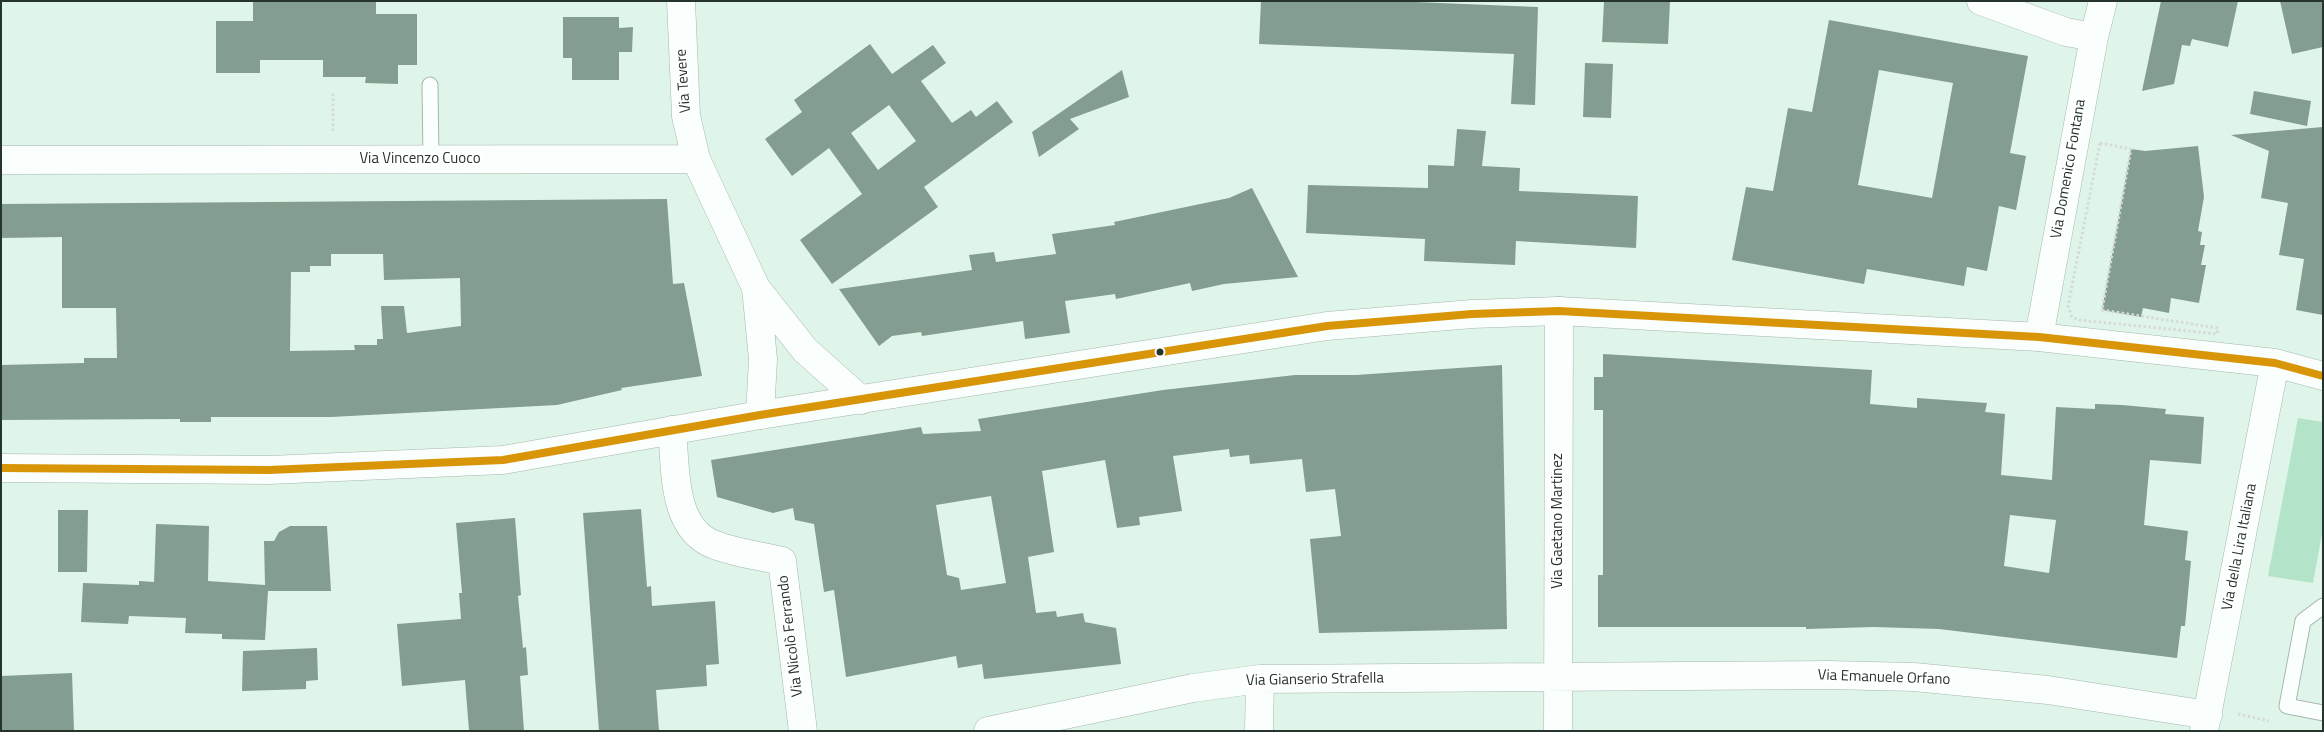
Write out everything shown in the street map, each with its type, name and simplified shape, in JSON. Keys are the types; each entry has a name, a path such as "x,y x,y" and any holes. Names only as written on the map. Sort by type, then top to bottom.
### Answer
{"street":[{"name":"Via Tevere","path":"681,1 686,116 696,159"},
{"path":"1981,1 2066,32 2094,37"},
{"name":"Via Domenico Fontana","path":"2039,336 2094,37 2103,1"},
{"name":"Via Vincenzo Cuoco","path":"1,160 696,159"},
{"path":"696,159 756,288 805,350 860,400"},
{"path":"756,288 763,359 760,415"},
{"path":"1,468 269,470 503,460 760,415 1327,326 1472,314 1559,311 2039,336 2275,363 2323,376"},
{"name":"Via Gaetano Martinez","path":"1558,731 1559,311"},
{"name":"Via della Lira Italiana","path":"2206,723 2275,363"},
{"name":"Via Nicolò Ferrando","path":"672,430 680,499 686,519 695,534 714,545 782,562 803,731"},
{"name":"Via Emanuele Orfano","path":"1558,678 1829,675 1914,677 2048,690 2206,723"},
{"name":"Via Gianserio Strafella","path":"988,731 1193,688 1260,679 1558,678"},
{"path":"1259,731 1260,679"}],"lane":[{"path":"430,85 430,158"},
{"path":"2323,606 2303,622 2287,706 2323,714"}],"path":[{"path":"332,160 333,92"},
{"path":"2100,143 2131,149 2128,165 2102,310 2218,328 2217,334 2078,320 2069,313 2068,306 2100,143"}],"green space":[{"path":"2298,418 2323,422 2323,528 2313,583 2268,576"}],"building":[{"path":"253,1 376,1 376,14 417,14 417,65 398,65 398,84 365,83 366,77 323,77 323,60 260,60 260,73 216,73 216,21 253,21"},
{"path":"1261,1 1391,1 1538,7 1535,105 1511,104 1514,54 1259,44"},
{"path":"1604,1 1670,1 1668,44 1602,42"},
{"path":"2161,1 2238,1 2228,47 2192,39 2190,46 2182,45 2174,84 2142,91"},
{"path":"2280,1 2323,1 2323,47 2292,54"},
{"path":"563,17 619,17 619,28 633,27 632,52 619,52 619,80 572,80 572,58 563,58"},
{"path":"1829,20 2028,56 2010,153 2026,156 2016,210 1999,206 1987,271 1967,267 1964,286 1867,269 1864,284 1732,260 1746,187 1773,191 1788,108 1812,112","holes":["1879,70 1953,83 1932,198 1858,185"]},
{"path":"870,44 892,74 933,45 946,63 921,81 952,123 971,110 976,117 997,101 1013,122 924,187 938,207 832,284 800,240 862,194 829,148 792,176 765,139 802,112 794,100","holes":["889,105 916,141 878,170 851,133"]},
{"path":"1585,63 1613,64 1611,118 1583,117"},
{"path":"1122,70 1129,97 1070,119 1079,129 1039,157 1032,132"},
{"path":"2254,91 2311,101 2307,126 2250,114"},
{"path":"2323,127 2323,315 2296,310 2304,259 2279,255 2288,203 2261,198 2269,151 2231,135"},
{"path":"1457,129 1486,131 1482,166 1520,168 1519,191 1638,196 1636,248 1516,241 1515,265 1424,261 1425,239 1306,233 1308,185 1428,188 1428,165 1454,166"},
{"path":"2198,146 2204,197 2198,231 2202,232 2200,245 2205,245 2201,265 2206,265 2199,303 2171,298 2169,313 2143,308 2141,317 2102,310 2131,149 2145,151"},
{"path":"1252,188 1298,277 1224,284 1192,291 1190,283 1116,299 1115,294 1065,301 1070,333 1025,339 1023,321 922,336 921,332 892,336 879,346 839,289 972,270 969,255 994,252 996,262 1056,254 1052,234 1115,225 1114,222 1229,198"},
{"path":"667,199 673,284 684,283 702,376 621,388 622,390 557,405 331,417 211,417 211,422 180,422 180,419 1,420 1,365 84,363 84,358 117,358 116,308 62,308 62,237 1,238 1,204","holes":["331,254 383,254 384,280 460,278 461,326 407,333 404,306 381,306 383,339 377,339 377,345 354,345 355,350 290,351 291,272 310,272 310,266 331,266"]},
{"path":"1603,354 1872,370 1870,404 1917,408 1917,398 1987,403 1985,412 2005,414 2001,475 2052,480 2056,407 2095,409 2095,404 2122,405 2166,409 2165,414 2204,417 2201,464 2150,460 2144,525 2188,531 2185,560 2191,561 2185,626 2181,626 2177,658 1939,629 1874,627 1806,629 1806,627 1598,627 1598,575 1603,575 1603,410 1594,410 1594,377 1603,377","holes":["2010,515 2056,520 2049,573 2004,566"]},
{"path":"1502,365 1507,629 1319,633 1310,539 1341,536 1335,489 1306,492 1302,459 1250,464 1249,455 1230,457 1229,449 1173,456 1182,511 1139,517 1140,525 1117,528 1105,460 1042,471 1054,552 1028,557 1036,613 1056,611 1057,617 1083,613 1085,622 1116,628 1121,664 984,679 982,664 958,668 956,656 846,677 834,590 824,592 814,524 795,520 793,508 773,513 717,497 711,460 921,427 923,434 981,431 978,419 1163,390 1295,375 1356,375","holes":["991,496 1006,583 961,590 959,578 947,575 936,505"]},
{"path":"641,509 647,587 651,586 652,606 715,601 719,664 706,665 707,686 656,690 659,731 599,731 583,513"},
{"path":"58,510 88,510 87,572 58,572"},
{"path":"515,518 521,595 518,596 523,648 526,647 528,675 520,676 524,731 469,731 465,680 402,686 397,624 461,619 459,593 462,593 456,523"},
{"path":"156,524 209,526 208,581 265,585 264,541 274,541 279,532 290,526 327,526 331,591 268,591 265,640 222,639 222,634 185,633 186,618 129,616 128,624 81,622 83,583 139,585 139,581 154,582"},
{"path":"317,648 318,680 306,681 306,689 242,691 243,651"},
{"path":"72,673 74,731 1,731 1,676"}],"transit line":[{"path":"1,468 269,470 503,460 760,415 1327,326 1472,314 1559,311 2039,337 2275,363 2323,376"}]}
